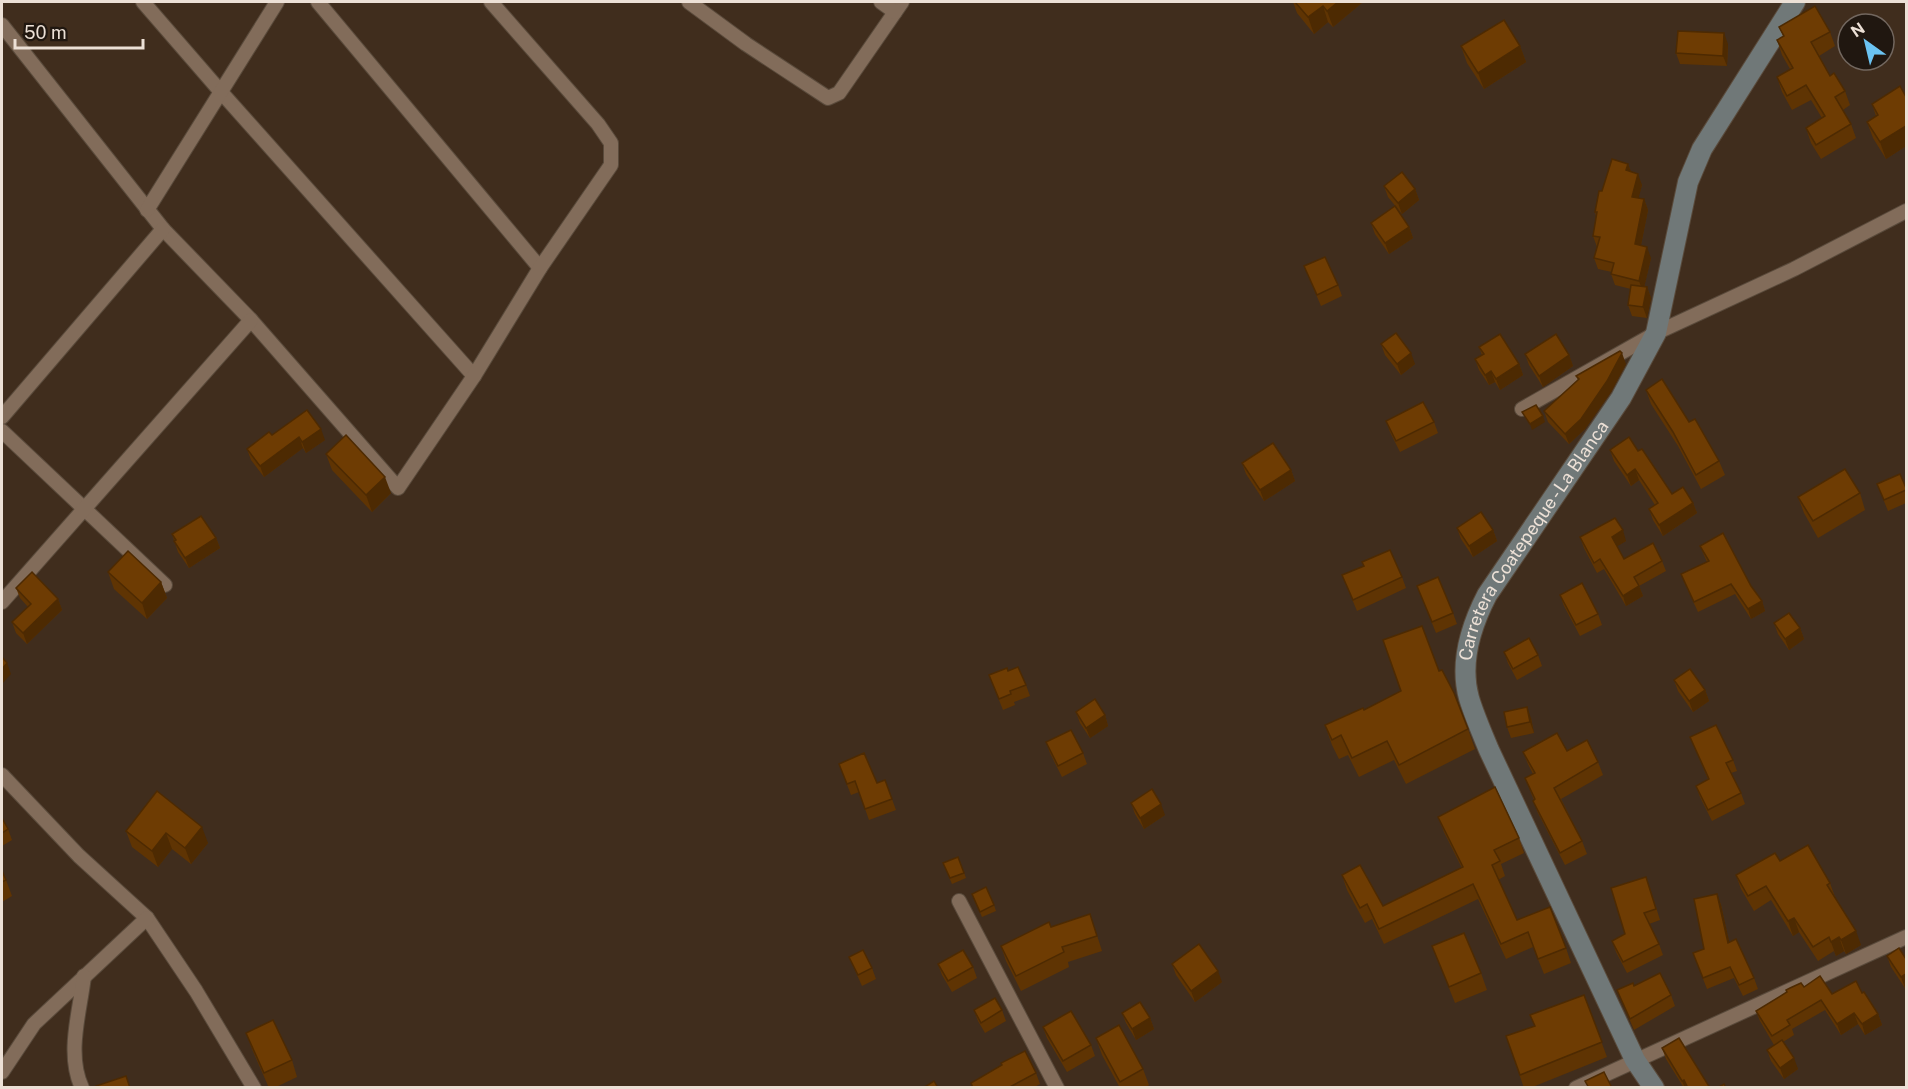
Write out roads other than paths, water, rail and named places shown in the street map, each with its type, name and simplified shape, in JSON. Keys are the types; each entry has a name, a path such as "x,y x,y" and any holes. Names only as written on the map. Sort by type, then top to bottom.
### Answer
{"main road":[{"name":"Carretera Coatepeque - La Blanca","path":"1654,1088 1635,1060 1489,750 1469,698 1466,661 1472,626 1488,595 1621,398 1656,333 1686,190 1695,165 1702,149 1795,2"}],"street":[{"path":"143,2 220,92 474,376"},
{"path":"147,210 277,2"},
{"path":"318,2 540,268"},
{"path":"2,26 163,229 251,320 398,488 474,376 540,268 611,165 611,143 598,124 491,2"},
{"path":"689,2 746,44 828,98 838,93 899,7 881,2"},
{"path":"1522,409 1656,333 1784,274 1906,212"},
{"path":"2,417 163,229"},
{"path":"2,602 251,320"},
{"path":"2,431 165,585"},
{"path":"4,780 79,856 147,918 196,991 254,1088"},
{"path":"959,901 1057,1088"},
{"path":"2,1072 34,1024 147,918"},
{"path":"1576,1088 1906,937"},
{"path":"82,1088 75,1066 75,1043 84,976"}]}
